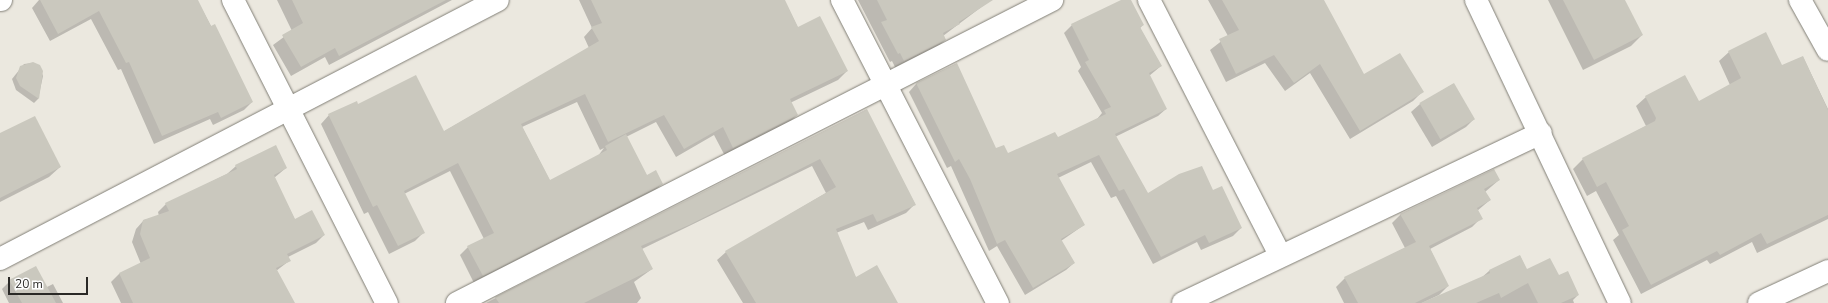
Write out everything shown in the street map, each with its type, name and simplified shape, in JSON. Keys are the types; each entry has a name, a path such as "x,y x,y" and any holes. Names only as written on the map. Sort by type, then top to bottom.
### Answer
{"street":[{"path":"233,0 387,303"},
{"path":"0,259 498,0"},
{"path":"842,0 998,303"},
{"path":"457,303 884,84 1052,0"},
{"path":"1149,0 1280,255"},
{"path":"1476,0 1541,133 1620,303"},
{"path":"1800,0 1828,50"},
{"path":"1183,303 1280,255 1541,133"},
{"path":"1759,303 1828,270"}],"building":[{"path":"40,0 198,0 211,26 215,24 253,102 221,118 218,112 162,136 129,62 126,63 99,11 58,34"},
{"path":"292,0 446,0 339,56 335,48 301,67 282,35 303,23"},
{"path":"591,0 785,0 798,27 820,16 848,71 790,99 798,115 733,148 723,127 684,149 664,115 608,142 585,94 521,124 550,180 607,150 605,146 626,134 647,175 656,170 663,184 483,276 467,246 494,233 458,163 404,191 425,233 398,246 377,205 373,207 328,114 357,101 358,104 416,75 444,131 599,41 591,27 602,23"},
{"path":"877,0 993,0 959,22 960,24 943,33 946,40 904,61 900,53 898,54 881,22 887,20"},
{"path":"1121,0 1131,0 1144,25 1140,27 1162,66 1149,73 1167,109 1115,134 1148,193 1179,174 1202,166 1213,190 1222,186 1242,228 1209,243 1205,235 1161,257 1124,189 1119,191 1099,155 1057,174 1085,225 1061,239 1075,263 1033,288 1005,240 997,244 970,179 959,159 955,162 916,83 957,63 996,148 1004,145 1008,153 1055,132 1058,137 1106,114 1104,110 1111,107 1085,62 1089,60 1071,24"},
{"path":"1222,0 1324,0 1364,74 1400,53 1424,92 1360,131 1320,64 1294,83 1274,55 1236,74 1219,39 1239,30"},
{"path":"1563,0 1625,0 1643,35 1594,60"},
{"path":"1766,32 1782,65 1803,56 1828,110 1828,215 1767,244 1761,233 1720,255 1717,251 1651,285 1622,230 1629,226 1606,182 1597,187 1582,158 1655,121 1656,118 1645,96 1685,75 1699,101 1741,78 1728,51"},
{"path":"33,62 40,65 43,71 39,99 20,86 16,78 20,66"},
{"path":"1454,83 1475,119 1440,139 1419,103"},
{"path":"867,109 916,205 877,222 873,214 836,229 856,277 877,265 898,303 756,303 725,251 836,187 820,159 689,225 641,246 653,269 584,303 499,303 495,297"},
{"path":"35,116 61,167 0,198 0,133"},
{"path":"276,145 287,168 274,175 295,219 312,210 325,235 287,254 291,261 276,268 295,303 133,303 119,273 150,258 140,234 143,220 169,211 165,203 237,169 235,165"},
{"path":"1494,169 1500,180 1484,189 1491,200 1477,208 1483,219 1429,246 1449,286 1415,303 1358,303 1344,277 1416,242 1400,214"},
{"path":"1520,255 1527,269 1550,258 1559,275 1568,271 1579,295 1561,303 1538,303 1528,283 1501,298 1499,293 1476,303 1421,303 1490,273 1489,270"},
{"path":"36,266 56,303 22,303 9,280"}]}
